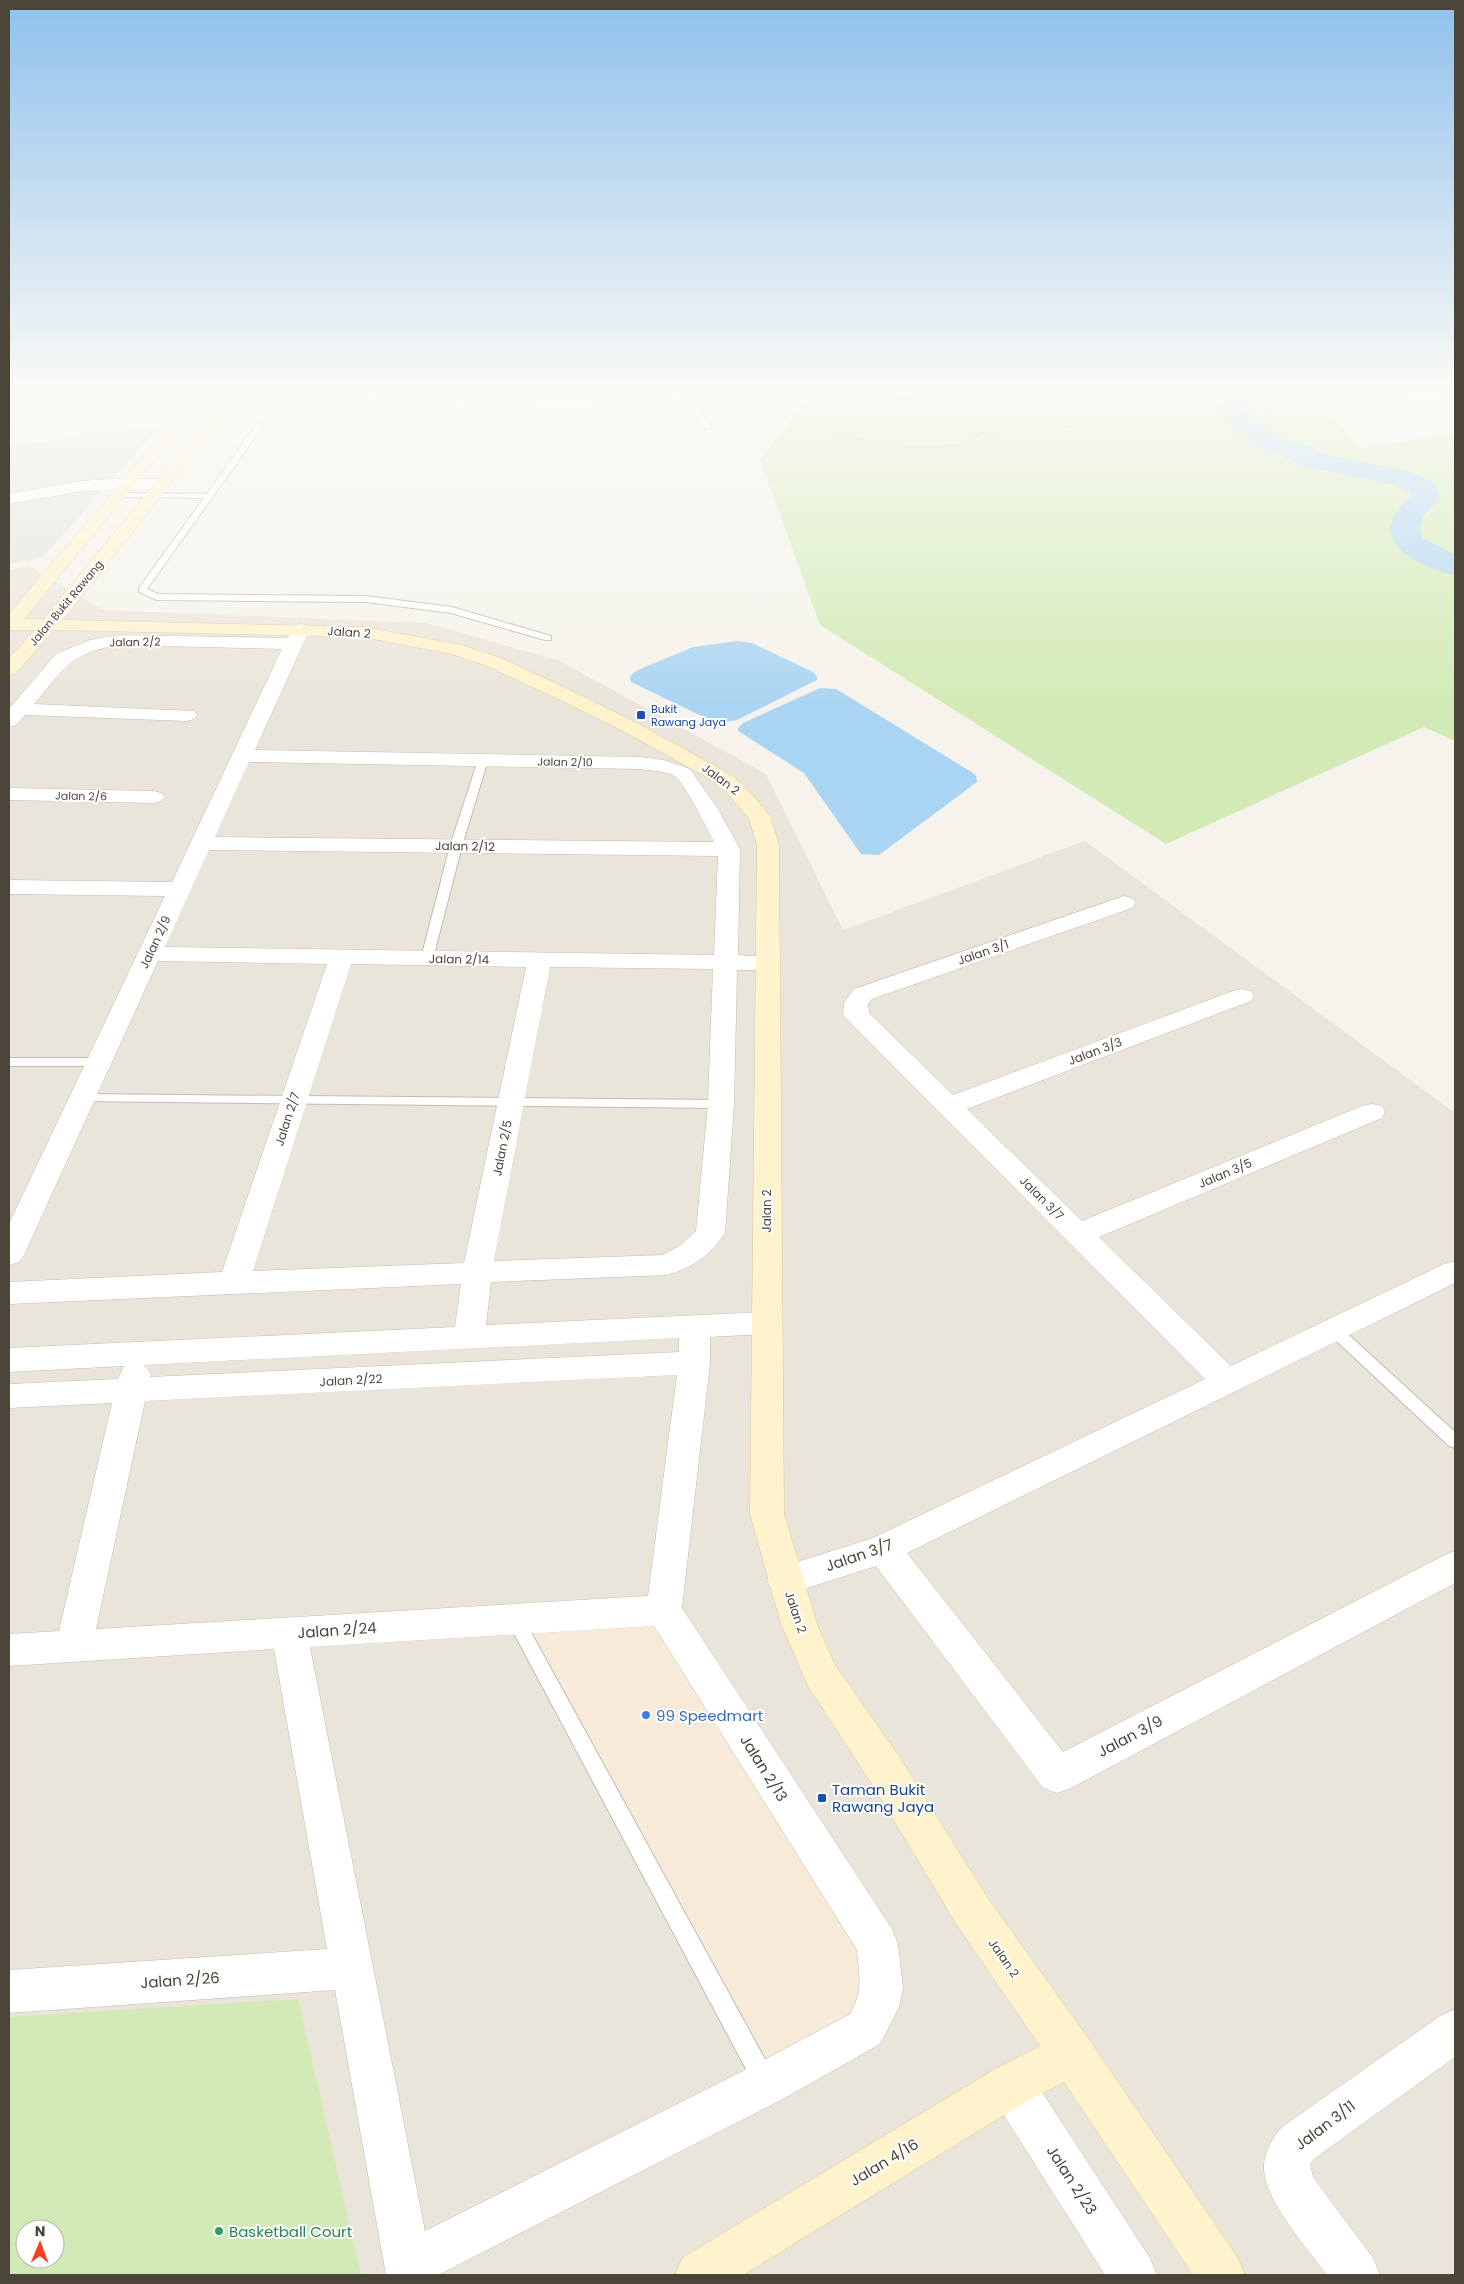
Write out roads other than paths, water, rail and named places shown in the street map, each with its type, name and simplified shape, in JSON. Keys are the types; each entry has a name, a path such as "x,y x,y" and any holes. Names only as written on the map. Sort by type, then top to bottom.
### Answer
{"street":[{"path":"9,499 34,495"},
{"path":"9,624 117,495"},
{"name":"Jalan Bukit Rawang","path":"9,669 50,624 155,495"},
{"name":"Jalan 2","path":"9,624 50,624 298,637 363,632 455,649 494,662 630,727 726,780 742,795 760,817 768,846 767,1514 785,1580 799,1624 821,1675 884,1768 972,1912 1072,2054 1221,2275"},
{"name":"Jalan 2/2","path":"14,715 63,658 74,651 98,644 119,640 298,637"},
{"name":"Jalan 2/9","path":"9,1255 298,637"},
{"path":"14,715 187,715"},
{"name":"Jalan 2/10","path":"242,756 641,763 674,769 683,773 689,781 707,809 729,850"},
{"name":"Jalan 2/6","path":"9,794 154,797"},
{"name":"Jalan 2/12","path":"202,843 729,850"},
{"path":"9,1293 667,1265 686,1257 701,1246 710,1233 721,1104 729,850"},
{"path":"9,887 180,889"},
{"name":"Jalan 3/1","path":"856,1015 856,1003 863,994 1124,903"},
{"name":"Jalan 2/14","path":"150,954 768,963"},
{"name":"Jalan 2/7","path":"234,1282 292,1101 342,957"},
{"name":"Jalan 2/5","path":"469,1337 477,1273 539,960"},
{"name":"Jalan 3/3","path":"949,1106 1242,996"},
{"name":"Jalan 3/7","path":"856,1015 1228,1382"},
{"name":"Jalan 3/5","path":"1078,1234 1372,1112"},
{"name":"Jalan 3/7","path":"785,1580 883,1549 1455,1272"},
{"path":"9,1360 766,1323"},
{"path":"664,1610 694,1363 695,1327"},
{"path":"74,1646 140,1354"},
{"name":"Jalan 2/22","path":"9,1396 694,1363"},
{"name":"Jalan 3/9","path":"883,1549 1057,1775 1455,1566"},
{"name":"Jalan 2/24","path":"9,1651 664,1610"},
{"name":"Jalan 2/13","path":"409,2270 766,2084 865,2030 877,2007 882,1988 877,1944 664,1610"},
{"path":"289,1633 409,2270"},
{"name":"Jalan 2/26","path":"9,1992 352,1968"},
{"name":"Jalan 3/11","path":"1356,2275 1296,2194 1288,2180 1286,2165 1289,2152 1298,2142 1455,2031"},
{"name":"Jalan 4/16","path":"699,2275 1011,2085 1072,2054"},
{"name":"Jalan 2/23","path":"1011,2085 1133,2275"}],"lane":[{"path":"197,495 209,496 142,590 157,597 366,599 452,610 548,638"},
{"path":"427,958 456,846 483,760"},
{"path":"9,1062 99,1062"},
{"path":"82,1098 721,1104"},
{"path":"1334,1330 1455,1442"},
{"path":"515,1619 766,2084"}],"water":[{"path":"737,641 752,643 813,672 817,680 737,720 726,722 710,720 630,680 631,676 638,670 693,647"},
{"path":"820,688 836,689 973,773 976,776 977,782 879,855 861,854 804,773 738,731 738,728 743,723"}],"waterway":[{"path":"1426,495 1427,497 1411,512 1404,529 1410,543 1439,560 1455,566"}],"place":[{"name":"Bukit Rawang Jaya","path":"641,715"},
{"name":"99 Speedmart","path":"646,1715"},
{"name":"Taman Bukit Rawang Jaya","path":"822,1798"},
{"name":"Basketball Court","path":"219,2231"}]}
